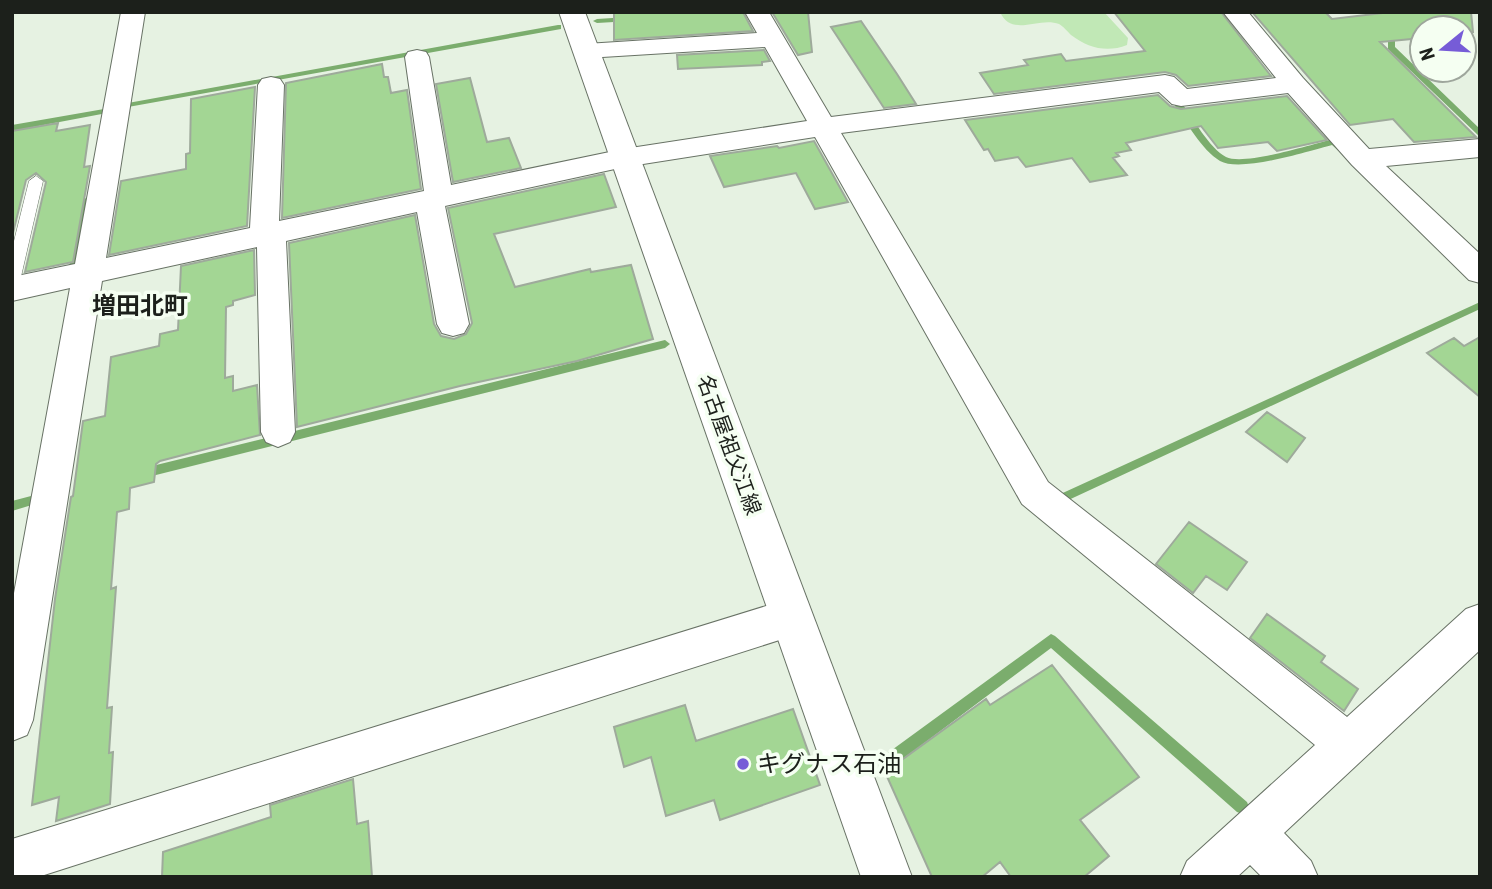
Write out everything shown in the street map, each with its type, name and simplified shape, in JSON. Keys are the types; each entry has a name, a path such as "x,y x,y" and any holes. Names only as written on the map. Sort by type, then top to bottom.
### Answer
{"main road":[{"name":"名古屋祖父江線","path":"572,12 887,877"}],"street":[{"path":"12,720 133,12"},
{"path":"757,12 1035,493 1347,744"},
{"path":"1235,12 1294,84 1362,159 1480,272"},
{"path":"586,51 773,40"},
{"path":"417,57 434,199 453,324"},
{"path":"12,289 624,158 822,127 1165,83 1181,98 1294,84"},
{"path":"271,85 268,234 278,432"},
{"path":"1362,159 1480,148"},
{"path":"12,862 792,617"},
{"path":"1203,877 1480,623"},
{"path":"1251,833 1295,877"}],"lane":[{"path":"12,282 36,181"}],"green space":[{"path":"1000,12 1104,12 1128,38 1127,45 1112,49 1098,48 1077,39 1059,24 1011,24"}],"building":[{"path":"614,12 743,12 753,31 614,40"},
{"path":"772,12 808,12 812,52 798,55"},
{"path":"1114,12 1221,12 1271,76 1188,86 1176,75 1165,72 994,94 980,73 1028,65 1024,60 1061,54 1066,61 1145,51"},
{"path":"1252,12 1325,12 1332,19 1391,12 1471,12 1408,14 1408,39 1380,42 1408,70 1408,84 1422,84 1476,137 1414,142 1393,119 1350,125"},
{"path":"861,21 916,104 884,108 831,27"},
{"path":"764,50 770,61 762,62 762,65 678,69 677,55"},
{"path":"382,64 391,93 407,90 421,189 282,218 286,83"},
{"path":"470,78 487,142 509,138 521,168 453,182 436,84"},
{"path":"255,87 247,226 109,255 121,181 186,169 186,154 190,153 191,99"},
{"path":"1158,95 1170,106 1181,109 1287,96 1327,140 1277,151 1268,142 1218,148 1201,126 1126,143 1131,150 1116,153 1119,156 1113,158 1127,175 1090,182 1072,158 1026,167 1018,157 995,161 988,149 984,150 965,120"},
{"path":"58,123 56,131 90,125 84,167 90,166 73,262 25,272 46,182 36,173 26,180 12,237 12,131"},
{"path":"814,141 848,202 815,209 796,173 724,187 710,156 777,146 779,148"},
{"path":"604,174 616,207 494,234 515,287 590,269 591,272 631,265 653,339 577,361 460,386 297,427 289,243 415,215 434,324 441,336 454,339 466,334 472,323 448,208"},
{"path":"254,250 255,295 233,301 233,305 226,307 225,378 233,376 233,391 257,385 260,435 160,461 156,464 154,482 130,488 129,509 117,512 111,589 116,587 107,708 112,707 110,804 56,821 59,797 32,805 55,599 83,421 105,416 111,357 159,346 160,334 178,330 181,266"},
{"path":"1480,337 1480,397 1427,353 1454,338 1464,346"},
{"path":"1267,412 1305,438 1287,462 1246,432"},
{"path":"1189,522 1247,562 1227,590 1206,576 1193,593 1156,564"},
{"path":"1267,614 1325,656 1321,662 1358,689 1344,711 1250,638"},
{"path":"1052,665 1139,777 1080,820 1109,856 1084,877 1011,877 1000,862 982,877 932,877 885,772 986,699 990,705"},
{"path":"685,705 696,741 793,709 820,785 720,820 714,800 666,816 651,757 624,767 614,727"},
{"path":"353,779 357,824 368,821 372,877 162,877 163,852 271,817 270,805"}],"waterway":[{"path":"1370,12 1392,35 1391,47 1480,134"},
{"path":"597,21 628,19"},
{"path":"128,105 558,27"},
{"path":"1178,104 1208,145 1228,161 1265,159 1334,142 1343,150"},
{"path":"12,128 104,111"},
{"path":"74,267 86,201"},
{"path":"1058,500 1480,305"},
{"path":"144,473 665,344"},
{"path":"12,506 31,501"},
{"path":"890,760 1051,640 1242,807"}],"place":[{"name":"キグナス石油","path":"743,764"}],"district":[{"name":"増田北町","path":"140,306"}]}
